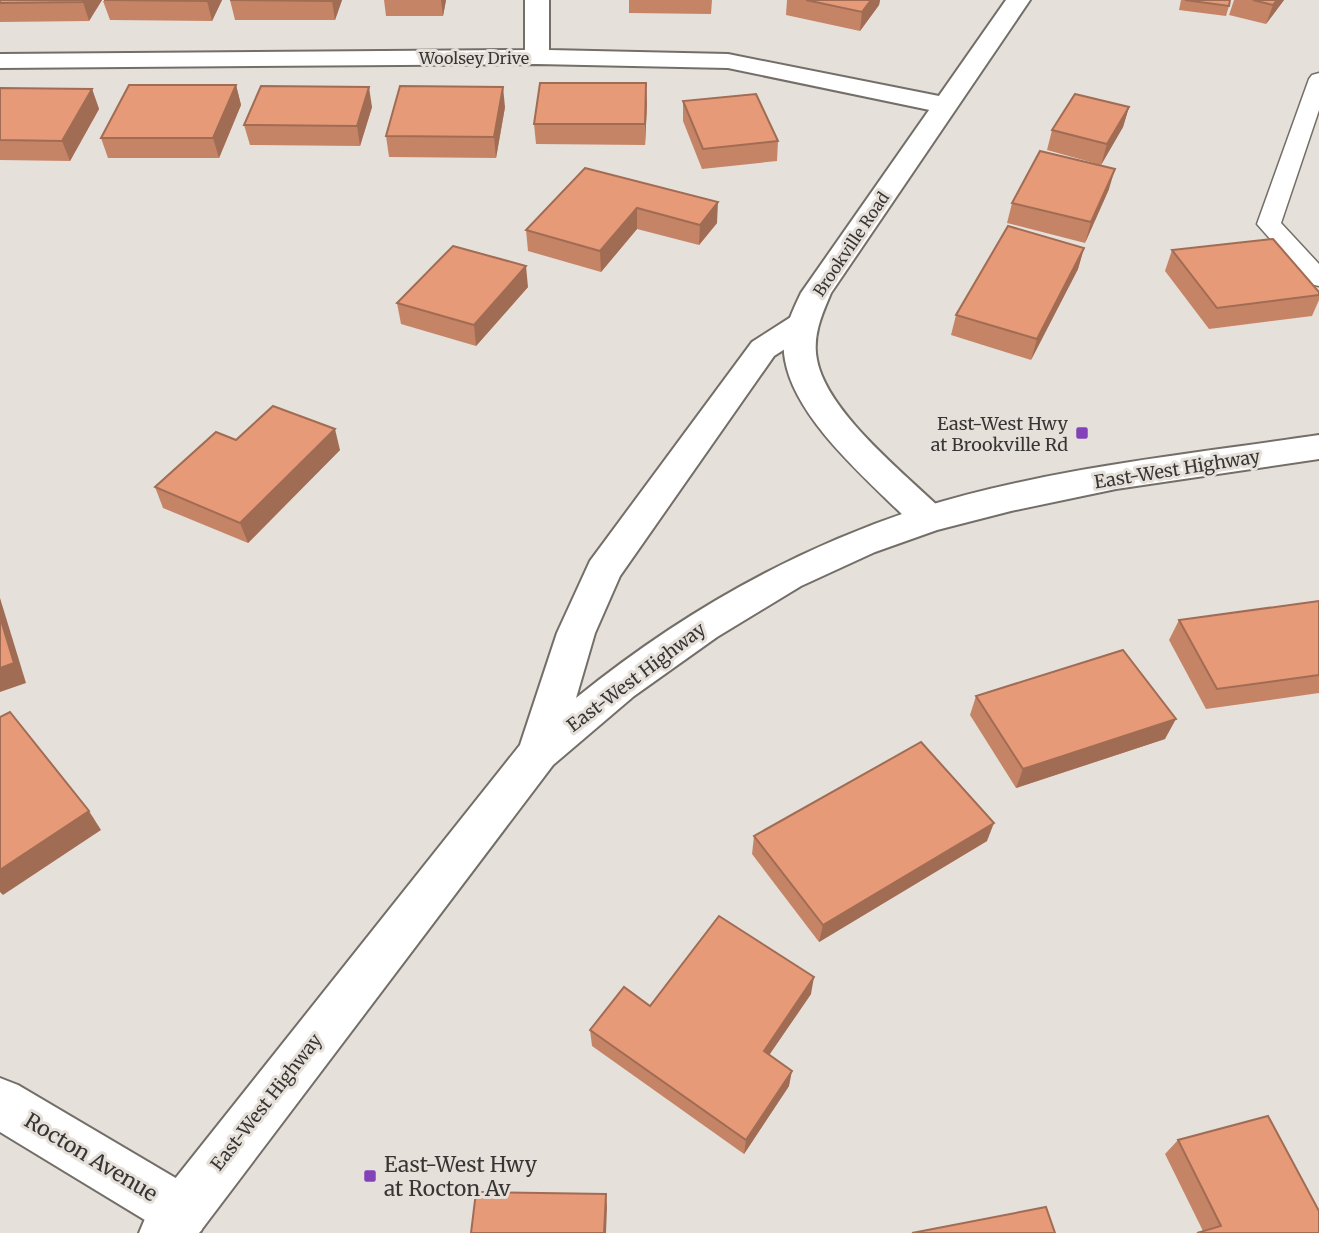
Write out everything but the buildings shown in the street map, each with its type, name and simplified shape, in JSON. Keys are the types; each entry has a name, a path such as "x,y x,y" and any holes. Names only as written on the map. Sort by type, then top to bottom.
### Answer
{"main road":[{"path":"537,0 537,57"},
{"name":"Brookville Road","path":"929,519 831,421 810,391 800,358 802,324 816,293 1017,0"},
{"name":"Woolsey Drive","path":"0,61 537,57 727,61 944,105"},
{"path":"538,753 576,633 603,572 763,349 802,324"},
{"name":"East-West Highway","path":"174,1222 538,753 620,685 704,625 788,576 862,543 929,519 1012,498 1116,477 1319,447"},
{"name":"Rocton Avenue","path":"0,1103 174,1222"}],"lane":[{"path":"1319,79 1269,224 1319,279"}],"place":[{"name":"East-West Hwy at Brookville Rd","path":"1082,433"},
{"name":"East-West Hwy at Rocton Av","path":"370,1176"}]}
